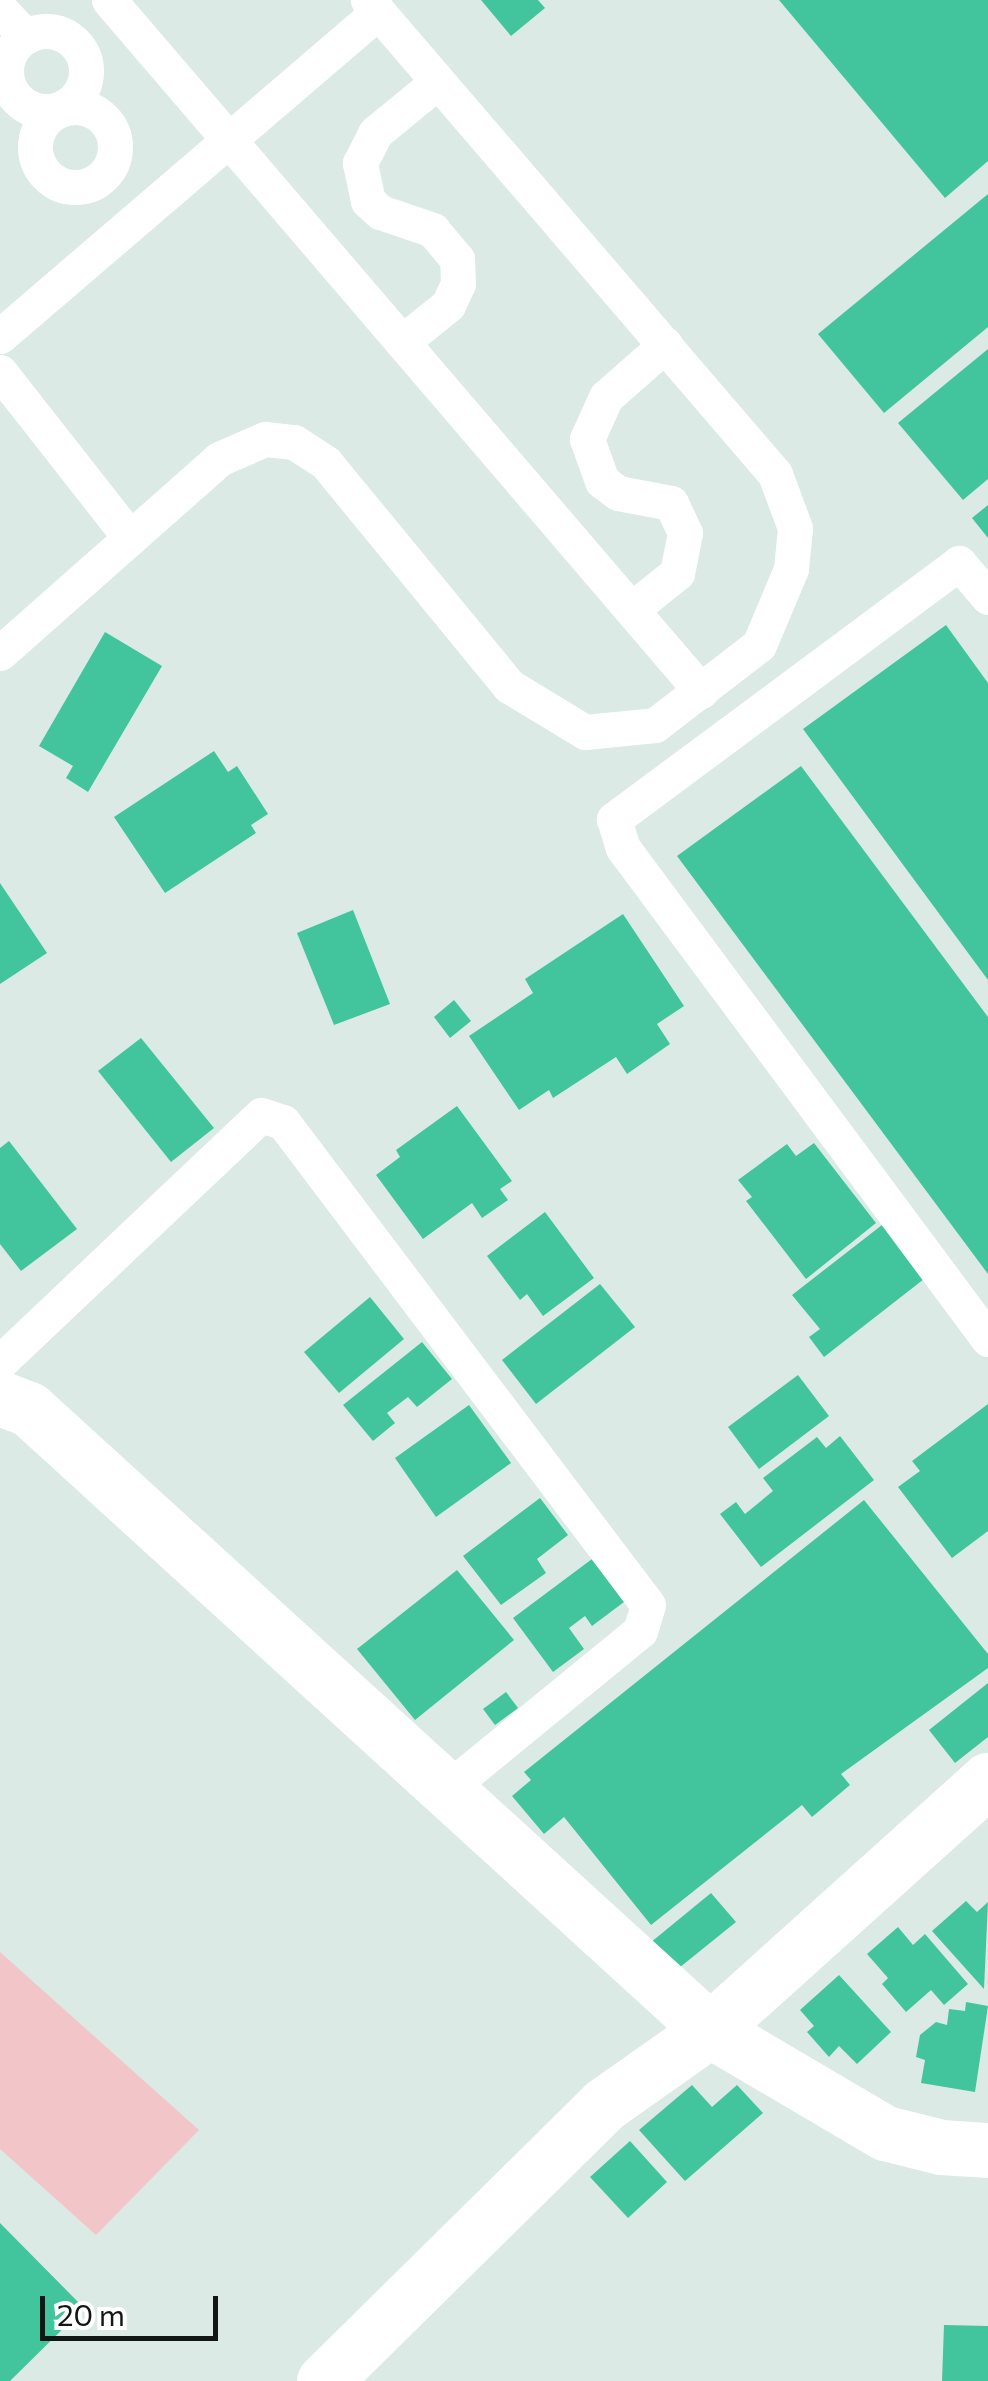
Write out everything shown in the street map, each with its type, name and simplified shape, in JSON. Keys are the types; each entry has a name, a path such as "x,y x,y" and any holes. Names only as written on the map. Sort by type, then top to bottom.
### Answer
{"street":[{"path":"0,1398 29,1409 710,2030 884,2132 941,2148 988,2150"},
{"path":"324,2381 605,2104 710,2030 988,1780"}],"lane":[{"path":"109,0 701,690"},
{"path":"0,336 373,6 775,474 795,528 788,582 759,645 655,725 620,732 585,732 539,710 508,686 326,463 294,442 266,440 220,460 0,653"},
{"path":"0,9 26,38"},
{"path":"59,109 24,106 12,93 8,58 26,38 50,32 81,50 84,85 59,109 36,136 42,170 73,187 98,178 114,158 108,124 78,106 59,109"},
{"path":"402,342 448,305 458,284 457,259 433,230 397,220 368,201 360,163 375,132 438,82"},
{"path":"98,178 133,222"},
{"path":"632,610 677,573 685,532 671,503 618,493 602,481 587,439 606,397 665,345"},
{"path":"0,372 130,538"},
{"path":"988,597 959,563 614,819 623,848 988,1339"},
{"path":"0,1362 260,1116 284,1122 648,1605 640,1631 446,1790"}],"shaded area":[{"path":"0,1952 199,2130 96,2235 0,2149"}],"building":[{"path":"481,0 538,0 545,8 511,36"},
{"path":"779,0 988,0 988,161 945,198"},
{"path":"988,194 988,327 884,413 818,334"},
{"path":"988,349 988,479 963,500 898,423"},
{"path":"988,505 988,538 972,518"},
{"path":"946,625 988,683 988,980 803,729"},
{"path":"105,632 162,666 88,792 66,778 73,766 39,746"},
{"path":"214,751 228,772 237,766 268,814 251,825 256,833 165,893 114,817"},
{"path":"801,766 988,1017 988,1274 677,856"},
{"path":"0,883 47,953 0,984"},
{"path":"353,910 390,1004 334,1025 297,933"},
{"path":"623,914 684,1006 657,1024 670,1044 627,1074 616,1057 553,1098 549,1090 519,1110 469,1036 533,993 525,979"},
{"path":"454,1000 471,1021 450,1038 434,1017"},
{"path":"141,1038 214,1128 171,1162 98,1071"},
{"path":"457,1106 512,1181 500,1189 508,1200 482,1218 472,1203 423,1239 376,1175 400,1157 396,1150"},
{"path":"9,1141 77,1229 21,1271 0,1244 0,1148"},
{"path":"814,1143 876,1223 806,1279 746,1201 752,1197 738,1180 787,1144 796,1156"},
{"path":"545,1212 594,1278 543,1316 527,1294 520,1300 487,1256"},
{"path":"882,1225 924,1279 824,1357 809,1337 820,1329 792,1295"},
{"path":"600,1284 635,1327 536,1404 502,1360"},
{"path":"370,1297 404,1339 339,1393 304,1352"},
{"path":"422,1342 452,1379 417,1407 408,1397 387,1413 395,1423 373,1441 343,1405"},
{"path":"798,1375 829,1416 759,1469 728,1427"},
{"path":"988,1404 988,1531 952,1558 898,1487 920,1471 912,1461"},
{"path":"469,1405 511,1463 436,1517 395,1458"},
{"path":"840,1436 874,1480 761,1567 720,1514 736,1502 745,1514 773,1491 763,1478 817,1437 826,1448"},
{"path":"540,1498 568,1535 537,1559 546,1573 501,1605 463,1556"},
{"path":"864,1500 988,1654 988,1668 841,1774 850,1785 812,1817 802,1805 651,1925 564,1817 544,1834 512,1796 531,1780 524,1772"},
{"path":"592,1559 624,1602 592,1626 585,1616 569,1628 584,1649 553,1672 513,1618"},
{"path":"457,1570 514,1640 415,1720 357,1649"},
{"path":"988,1683 988,1737 955,1763 929,1730"},
{"path":"506,1692 518,1708 495,1725 483,1709"},
{"path":"711,1893 736,1922 674,1972 650,1943"},
{"path":"966,1901 977,1912 988,1902 984,1989 932,1931"},
{"path":"898,1927 913,1945 925,1934 968,1984 944,2005 931,1990 906,2012 882,1984 888,1978 867,1954"},
{"path":"839,1975 891,2032 857,2064 839,2046 829,2057 807,2032 814,2026 800,2010"},
{"path":"966,2002 988,2006 975,2092 921,2083 925,2060 916,2057 920,2035 936,2022 947,2025 949,2009 965,2011"},
{"path":"692,2085 712,2107 737,2085 763,2113 685,2181 639,2130"},
{"path":"630,2141 667,2182 628,2218 590,2177"},
{"path":"0,2223 84,2308 10,2381 0,2381"},
{"path":"944,2325 988,2326 988,2381 942,2381"}]}
